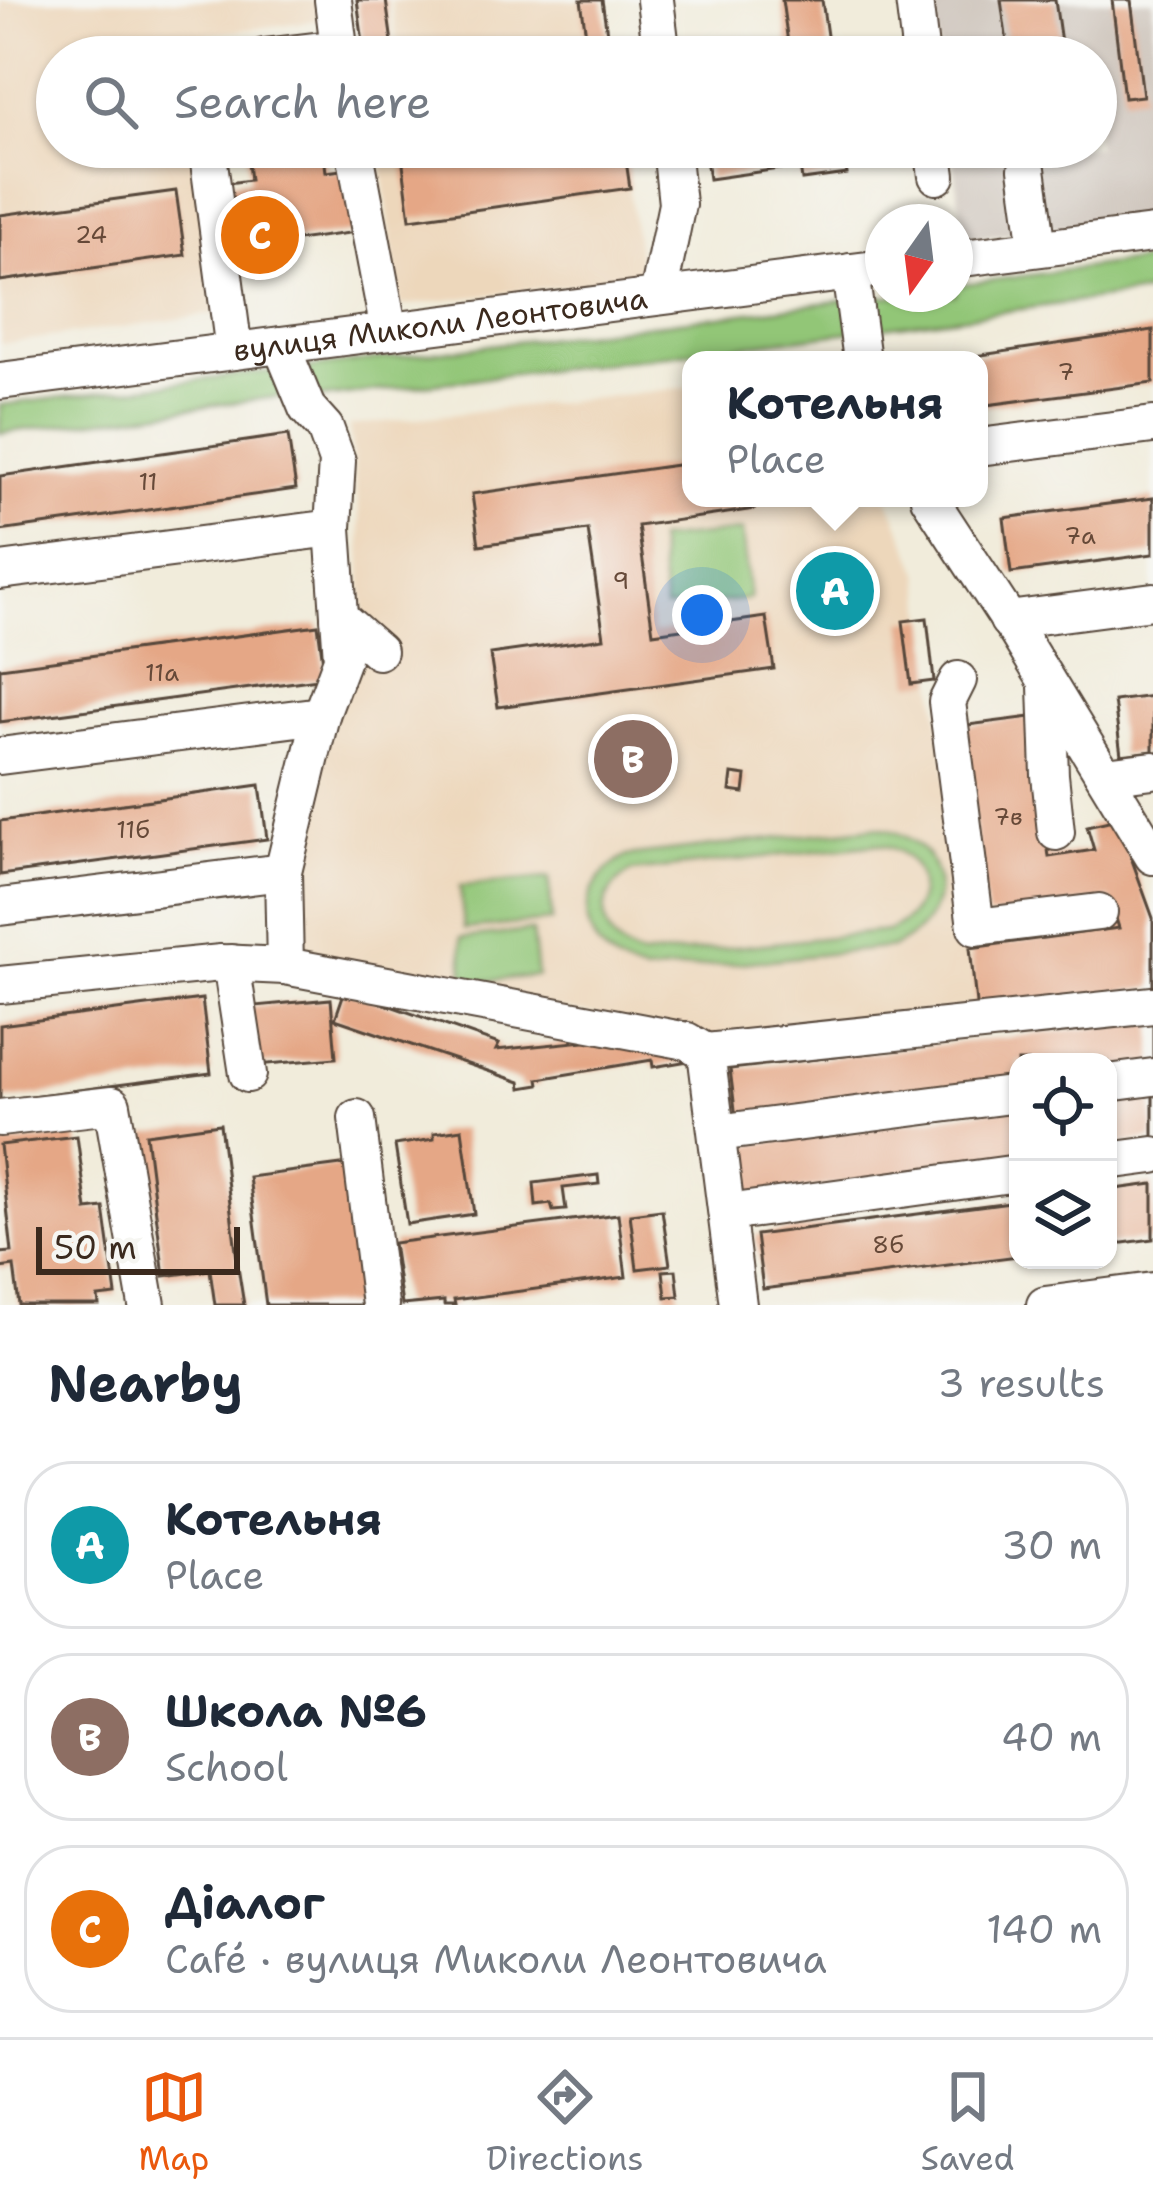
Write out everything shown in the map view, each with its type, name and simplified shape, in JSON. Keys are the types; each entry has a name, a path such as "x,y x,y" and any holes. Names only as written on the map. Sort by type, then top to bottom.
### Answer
{"street":[{"path":"333,0 338,36"},
{"path":"655,0 659,36"},
{"path":"914,0 918,36"},
{"path":"210,168 234,351"},
{"path":"358,168 389,331"},
{"path":"658,296 676,204 673,168"},
{"path":"1027,170 1038,248"},
{"path":"973,257 1153,234"},
{"name":"вулиця Миколи Леонтовича","path":"0,381 865,270"},
{"path":"862,351 865,292"},
{"path":"281,345 338,461 333,528 342,659 321,715 283,872 284,966"},
{"path":"988,446 1153,425"},
{"path":"935,507 1153,856"},
{"path":"0,571 333,528"},
{"path":"1008,620 1153,601"},
{"path":"339,617 378,652"},
{"path":"958,680 947,702 976,927 1099,913"},
{"path":"1047,682 1056,832"},
{"path":"0,756 321,715"},
{"path":"1105,776 1153,770"},
{"path":"0,907 283,872"},
{"path":"231,963 248,1074"},
{"path":"0,985 231,963 284,966 687,1041 706,1052 1153,1005"},
{"path":"706,1052 738,1305"},
{"path":"1117,1082 1153,1077"},
{"path":"716,1133 1009,1095"},
{"path":"0,1118 112,1105 147,1305"},
{"path":"357,1118 380,1305"},
{"path":"1117,1160 1153,1155"},
{"path":"727,1213 1009,1174"},
{"path":"1045,1305 1153,1291"}],"shaded area":[{"path":"0,0 318,0 317,20 201,36 36,36 36,168 196,168 215,314 0,344"},
{"path":"391,0 604,0 608,36 396,36"},
{"path":"932,0 1153,0 1153,215 973,239 973,204 959,204 955,168 1117,168 1117,36 937,36"},
{"path":"382,168 626,168 641,276 400,306"},
{"path":"682,388 682,507 892,507 920,572 976,1006 720,1038 308,963 293,941 303,825 364,620 360,519 349,426"}],"green space":[{"path":"1153,259 1153,292 868,329 865,312 973,312 973,283"},
{"path":"847,300 851,332 312,399 308,368"},
{"path":"279,370 292,395 0,433 0,405"},
{"path":"742,531 750,599 665,608 657,540"},
{"path":"875,827 900,834 931,861 936,898 929,917 915,933 893,947 645,973 605,954 588,922 595,886 627,856","holes":["877,844 894,849 916,870 919,897 903,922 887,931 641,957 626,950 608,930 605,905 619,881 632,872"]},
{"path":"549,878 552,921 464,929 460,886"},
{"path":"532,931 537,976 465,983 461,938"}],"building":[{"path":"357,0 386,0 391,36 362,36"},
{"path":"581,0 602,0 607,36 586,36"},
{"path":"782,0 822,0 827,36 787,36"},
{"path":"1001,0 1055,0 1060,36 1006,36"},
{"path":"1112,0 1131,0 1143,96 1124,98"},
{"path":"249,168 349,169 357,232 237,248 228,183 250,180"},
{"path":"404,168 627,168 630,188 410,219"},
{"path":"707,168 786,168 709,179"},
{"path":"800,168 846,168 847,174 802,180"},
{"path":"176,191 185,255 0,281 0,215"},
{"path":"1153,330 1153,383 988,405 988,354"},
{"path":"288,435 296,489 0,531 0,476"},
{"path":"682,464 682,507 755,509 638,526 653,633 766,617 774,669 498,707 490,654 604,638 588,530 479,545 472,494"},
{"path":"1153,498 1153,554 1011,573 1004,518"},
{"path":"847,557 852,622 824,625 818,559"},
{"path":"927,618 934,681 911,684 903,621"},
{"path":"318,625 325,678 0,722 0,668"},
{"path":"1153,696 1153,751 1121,755 1114,701"},
{"path":"1031,717 1049,857 1094,850 1087,826 1117,819 1153,918 1153,987 977,1013 970,948 1119,928 1110,899 987,917 960,726"},
{"path":"732,774 746,776 744,793 730,791"},
{"path":"260,785 267,839 0,875 0,821"},
{"path":"345,990 499,1044 496,1050 644,1035 694,1060 653,1067 652,1060 538,1079 539,1085 521,1088 520,1082 335,1019"},
{"path":"202,999 211,1073 0,1100 0,1025"},
{"path":"331,999 336,1058 257,1065 244,1007"},
{"path":"1153,1021 1153,1070 1117,1074 1117,1053 1009,1053 1009,1086 736,1118 730,1069"},
{"path":"1153,1087 1153,1139 1117,1145 1117,1092"},
{"path":"1009,1107 1009,1160 742,1198 735,1147"},
{"path":"220,1124 244,1305 215,1305 210,1270 164,1276 146,1134"},
{"path":"462,1129 474,1214 407,1224 395,1145"},
{"path":"77,1136 87,1210 104,1208 116,1295 98,1297 99,1305 19,1305 14,1266 0,1268 0,1253 12,1252 0,1145"},
{"path":"349,1164 367,1305 266,1305 249,1177"},
{"path":"598,1175 599,1184 563,1188 566,1210 553,1211 551,1204 536,1206 534,1183"},
{"path":"1153,1184 1153,1239 1117,1244 1117,1189"},
{"path":"1009,1202 1009,1257 763,1289 756,1235"},
{"path":"662,1210 670,1265 637,1269 630,1214"},
{"path":"618,1214 626,1277 454,1300 455,1305 444,1305 444,1301 402,1305 393,1243"},
{"path":"676,1270 679,1296 666,1297 663,1271"}],"place":[{"name":"Діалог","path":"260,235"},
{"name":"Котельня","path":"835,591"},
{"name":"Школа №6","path":"633,759"}]}
